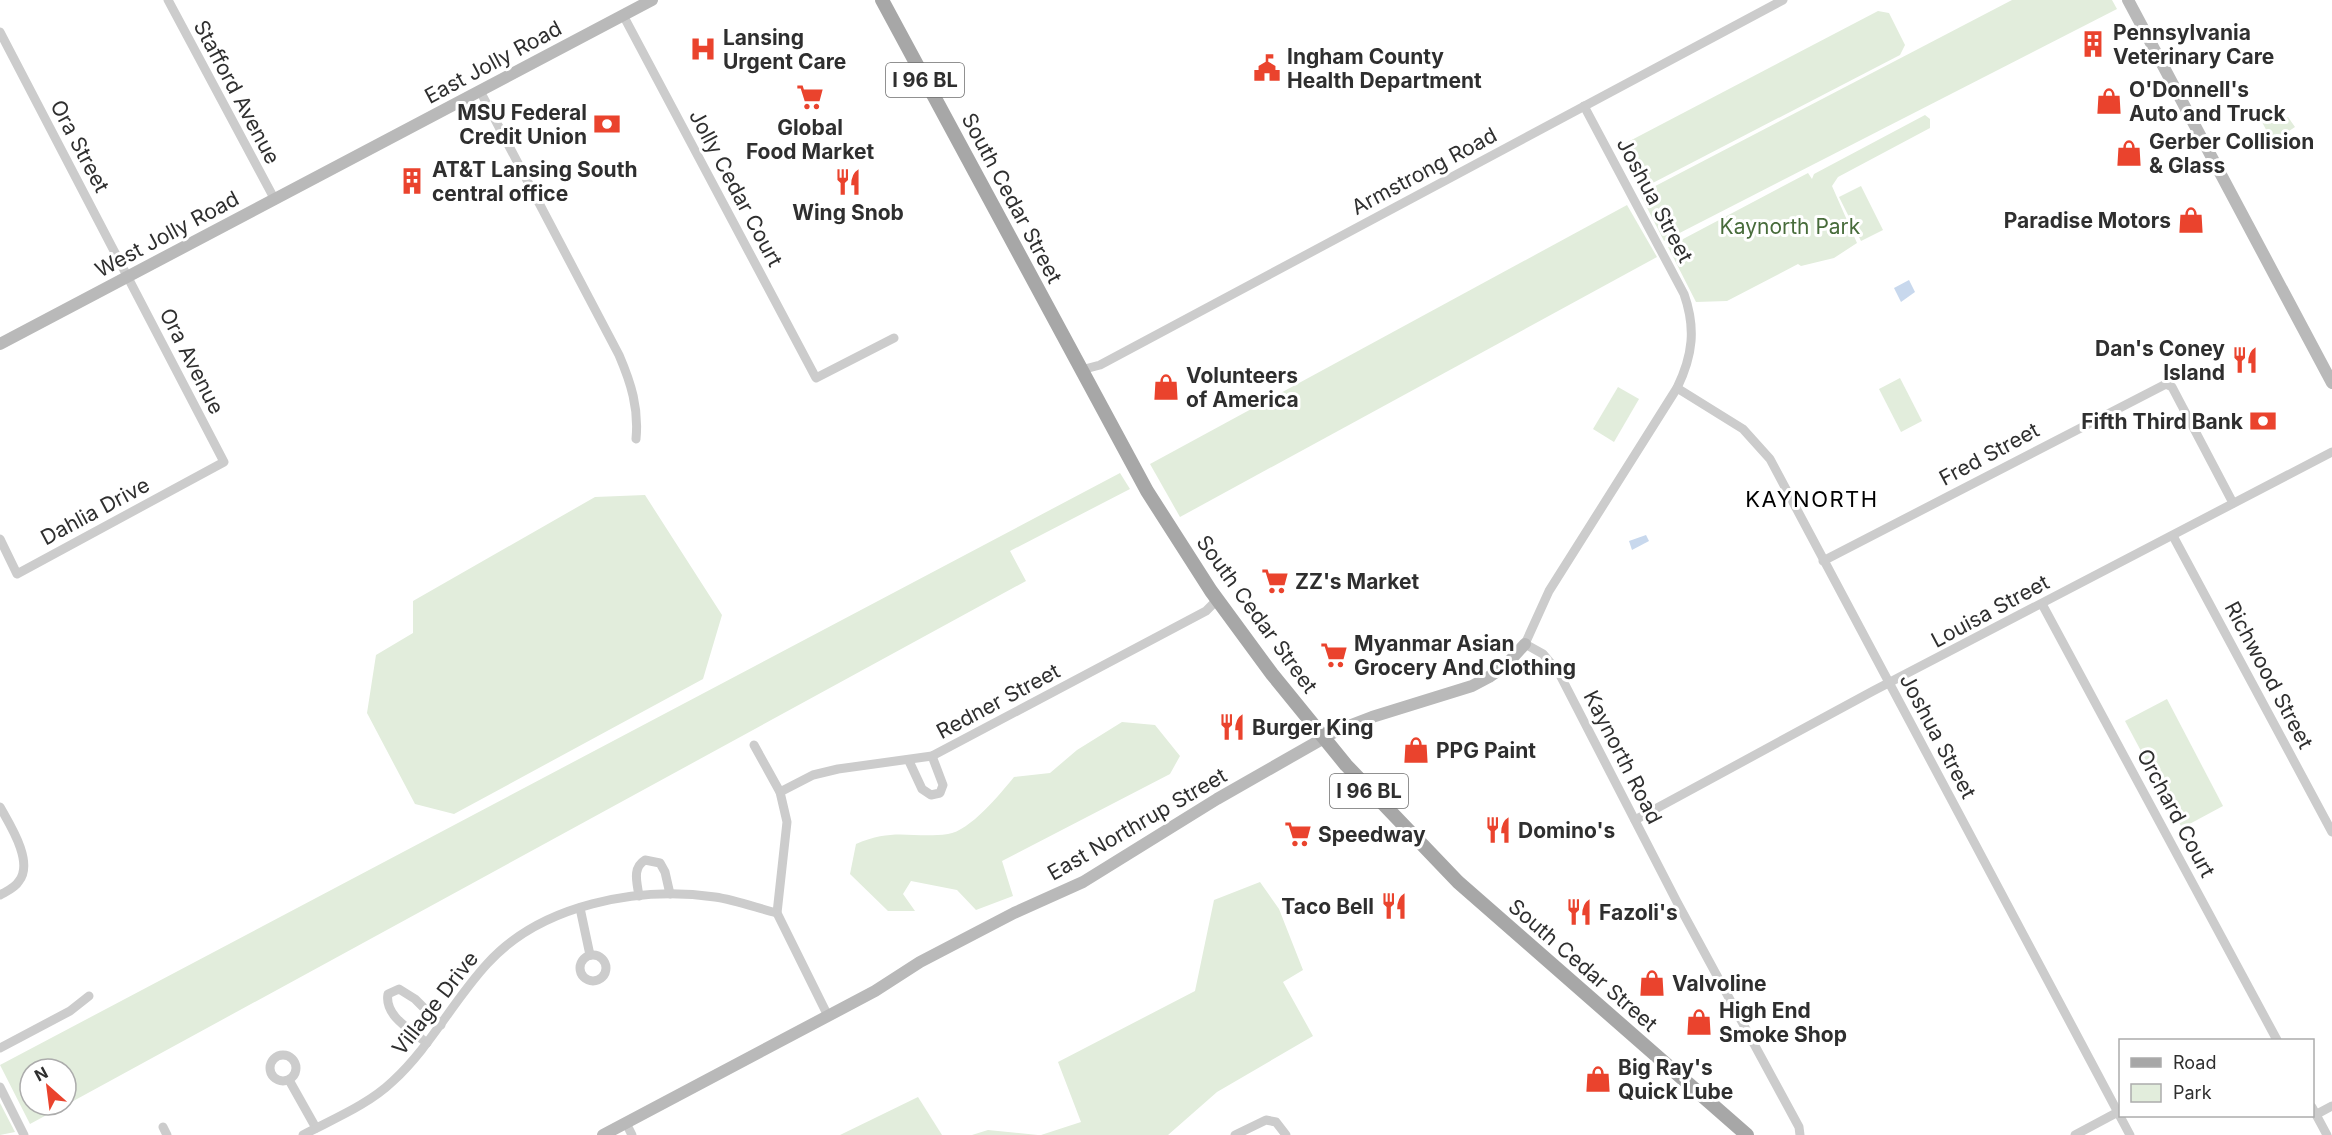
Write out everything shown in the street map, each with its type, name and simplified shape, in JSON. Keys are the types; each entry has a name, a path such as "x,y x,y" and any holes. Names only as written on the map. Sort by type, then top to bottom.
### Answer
{"main road":[{"name":"East Jolly Road","path":"352,158 652,0"},
{"name":"South Cedar Street","path":"882,0 1154,503 1217,600 1323,739 1401,825 1467,891 1747,1135"},
{"path":"2128,0 2332,383"},
{"name":"West Jolly Road","path":"0,344 352,158"},
{"name":"East Northrup Street","path":"603,1135 771,1048 927,958 1014,913 1083,882 1217,800 1323,739 1372,717 1472,686 1506,665 1525,644"}],"street":[{"name":"Stafford Avenue","path":"168,0 275,200"},
{"name":"Armstrong Road","path":"1081,370 1100,365 1783,0"},
{"name":"Jolly Cedar Court","path":"623,15 816,378 894,338"},
{"name":"Ora Street","path":"0,32 128,277"},
{"path":"480,92 619,355 630,380 638,414 636,439"},
{"name":"Joshua Street","path":"1584,106 1673,271 1691,313 1692,345 1687,366 1677,388 1743,429 1770,459 2118,1112"},
{"name":"Ora Avenue","path":"128,277 224,462"},
{"name":"Fred Street","path":"1823,561 2160,386 2172,387 2233,504"},
{"path":"1525,644 1549,591 1677,388"},
{"name":"Louisa Street","path":"1635,820 2332,452"},
{"name":"Dahlia Drive","path":"0,539 17,574 224,462"},
{"name":"Richwood Street","path":"2173,536 2332,832"},
{"name":"Redner Street","path":"780,792 813,775 838,769 909,761 932,756 1206,611 1217,600"},
{"name":"Orchard Court","path":"2042,604 2276,1039"},
{"name":"Kaynorth Road","path":"1525,644 1543,654 1559,673 1798,1127 1800,1135"},
{"path":"754,745 780,792 787,822 777,914 828,1016"},
{"path":"909,761 922,789 931,795 940,793 943,785 932,756"},
{"path":"0,807 24,860 21,880 0,895"},
{"path":"639,896 636,871 639,864 645,860 660,863 665,872 670,894"},
{"name":"Village Drive","path":"303,1135 365,1102 391,1083 418,1057 487,963 534,927 580,908 639,896 670,894 716,897 777,914"},
{"path":"580,908 590,955"},
{"path":"427,1043 391,1013 387,1004 388,994 399,989 415,999 441,1025"},
{"path":"0,1048 70,1011 89,996"},
{"path":"289,1080 316,1128"},
{"path":"0,1087 24,1135"},
{"path":"2327,1135 2315,1111 2332,1106"},
{"path":"2075,1135 2118,1112"},
{"name":"Joshua Street","path":"2121,1117 2130,1135"},
{"path":"1235,1135 1260,1121 1271,1120 1281,1127 1286,1135"},
{"path":"626,1123 632,1135"}],"green space":[{"path":"2012,0 2112,0 2117,9 1664,241 1640,194"},
{"path":"1878,11 1889,13 1905,45 1900,55 1645,187 1636,182 1620,151 1622,145"},
{"path":"2277,112 2281,119 2288,117 2295,127 2289,131 2292,138 2275,147 2261,120"},
{"name":"Kaynorth Park","path":"1925,115 1930,119 1930,128 1838,177 1832,186 1857,243 1834,258 1801,266 1798,264 1727,301 1696,302 1668,247 1808,173 1812,179 1814,174"},
{"path":"1861,186 1883,230 1861,241 1839,197"},
{"path":"1627,205 1657,257 1180,517 1150,464"},
{"path":"1900,378 1922,421 1901,432 1879,389"},
{"path":"1618,387 1639,399 1614,442 1593,429"},
{"path":"1120,473 1130,489 1010,551 1026,581 78,1098 78,1057 18,1057 18,1100 0,1065"},
{"path":"645,495 722,615 703,679 454,814 415,804 367,713 376,655 413,633 413,601 595,497"},
{"path":"2167,699 2223,806 2182,828 2125,721"},
{"path":"1122,722 1155,725 1180,756 1170,774 1002,861 1013,896 976,910 957,890 911,881 903,894 915,911 888,911 850,874 856,844 882,836 935,835 957,831 984,811 1014,777 1050,773 1077,750"},
{"path":"1260,882 1279,909 1303,970 1283,982 1313,1036 1217,1092 1168,1135 1041,1135 1081,1122 1058,1062 1195,991 1214,900"},
{"path":"918,1097 942,1135 840,1135"},
{"path":"0,1103 15,1132 0,1135"},
{"path":"26,1117 43,1117 30,1124"},
{"path":"988,1130 1038,1135 972,1135"}],"water":[{"path":"1909,280 1915,292 1901,302 1894,288"},
{"path":"1646,535 1649,541 1632,550 1629,541"}],"place":[{"name":"Pennsylvania Veterinary Care","path":"2093,44"},
{"name":"Lansing Urgent Care","path":"703,49"},
{"name":"Ingham County Health Department","path":"1267,68"},
{"name":"Global Food Market","path":"810,97"},
{"name":"O'Donnell's Auto and Truck","path":"2109,101"},
{"name":"MSU Federal Credit Union","path":"607,124"},
{"name":"Gerber Collision & Glass","path":"2129,153"},
{"name":"AT&T Lansing South central office","path":"412,181"},
{"name":"Wing Snob","path":"848,182"},
{"name":"Paradise Motors","path":"2191,220"},
{"name":"Dan's Coney Island","path":"2245,360"},
{"name":"Volunteers of America","path":"1166,387"},
{"name":"Fifth Third Bank","path":"2263,421"},
{"name":"ZZ's Market","path":"1275,581"},
{"name":"Myanmar Asian Grocery And Clothing","path":"1334,655"},
{"name":"Burger King","path":"1232,727"},
{"name":"PPG Paint","path":"1416,750"},
{"name":"Domino's","path":"1498,830"},
{"name":"Speedway","path":"1298,834"},
{"name":"Taco Bell","path":"1394,906"},
{"name":"Fazoli's","path":"1579,912"},
{"name":"Valvoline","path":"1652,983"},
{"name":"High End Smoke Shop","path":"1699,1022"},
{"name":"Big Ray's Quick Lube","path":"1598,1079"}],"district":[{"name":"KAYNORTH","path":"1812,499"}]}
